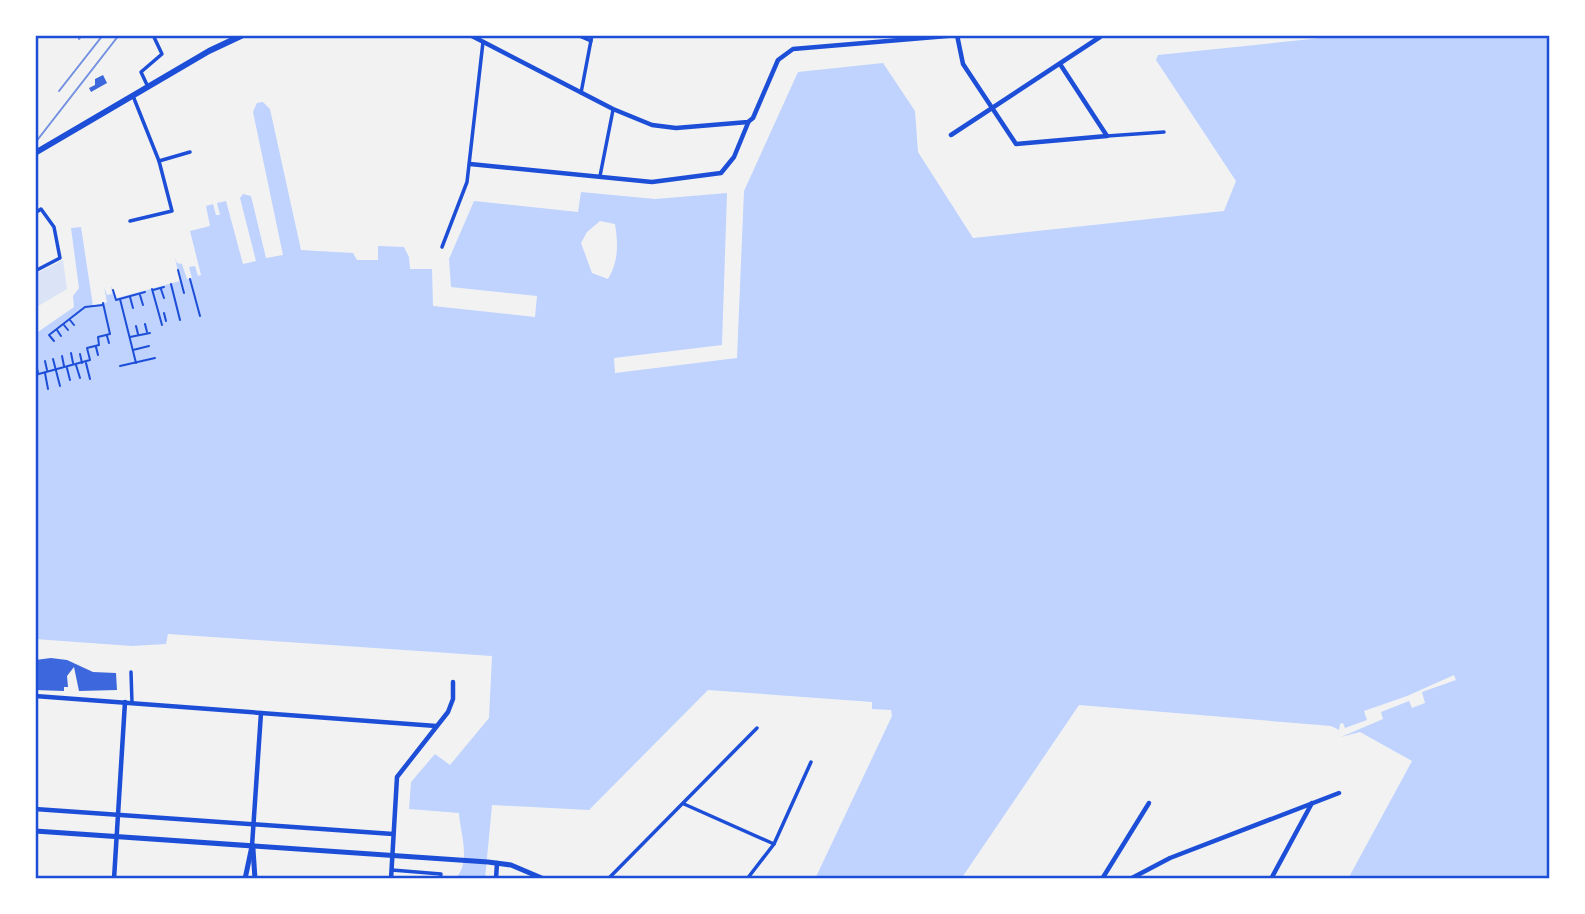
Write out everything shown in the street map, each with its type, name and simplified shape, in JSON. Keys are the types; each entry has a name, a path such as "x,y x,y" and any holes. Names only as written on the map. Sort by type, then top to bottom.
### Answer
{"highway":[{"path":"35,153 243,35"}],"main road":[{"path":"35,831 488,862 523,869 544,879"},
{"path":"245,879 252,846"},
{"path":"252,846 255,879"}],"street":[{"path":"148,87 141,72 162,54 153,35"},
{"path":"470,35 613,109 652,125 676,128 748,122"},
{"path":"577,35 591,41"},
{"path":"581,93 592,35"},
{"path":"470,164 652,182 721,173 734,157 778,60 793,49 958,35 964,64 1016,144 1164,132"},
{"path":"951,135 1100,37"},
{"path":"442,247 467,182 483,42"},
{"path":"1060,64 1107,136"},
{"path":"130,221 172,211 159,161 133,96"},
{"path":"600,176 613,109"},
{"path":"159,161 190,152"},
{"path":"35,213 41,209 54,227 60,258 35,271"},
{"path":"131,671 132,703"},
{"path":"391,879 397,776 448,712 453,699 453,682"},
{"path":"35,696 436,726"},
{"path":"114,879 125,702"},
{"path":"252,846 261,713"},
{"path":"608,879 757,728"},
{"path":"747,879 774,844 810,762"},
{"path":"1130,879 1170,858 1339,793"},
{"path":"1102,879 1149,803"},
{"path":"1271,879 1312,803"},
{"path":"684,804 774,844"},
{"path":"35,809 393,834"},
{"path":"496,879 497,863"},
{"path":"392,870 441,874 440,879"},
{"path":"1139,874 1147,879"}],"path":[{"path":"178,270 184,293"},
{"path":"190,279 200,316"},
{"path":"171,284 180,320"},
{"path":"162,325 152,289 163,287 164,298"},
{"path":"113,290 116,300 145,292"},
{"path":"140,294 143,305"},
{"path":"130,296 133,308"},
{"path":"120,299 135,363"},
{"path":"36,363 37,374 90,360 87,348 99,345 98,337 110,334 103,304 85,307 69,319 49,335 54,341"},
{"path":"159,314 164,313 166,321"},
{"path":"69,319 74,325"},
{"path":"63,324 68,330"},
{"path":"129,338 148,333 145,324"},
{"path":"136,326 138,335"},
{"path":"56,329 61,336"},
{"path":"107,335 109,343"},
{"path":"89,339 91,347"},
{"path":"96,346 98,355"},
{"path":"132,350 149,346"},
{"path":"71,353 80,378"},
{"path":"80,354 90,379"},
{"path":"62,356 70,380"},
{"path":"120,366 155,358"},
{"path":"53,359 60,386"},
{"path":"45,361 48,389"},
{"path":"35,386 36,391"}],"shaded area":[{"path":"63,260 67,289 35,308 35,274"}],"water":[{"path":"1350,35 1550,35 1550,879 1348,879 1412,761 1360,732 1341,737 1383,719 1381,712 1409,701 1412,708 1425,703 1422,692 1456,680 1454,675 1364,711 1367,720 1345,728 1343,723 1340,724 1339,730 1331,726 1079,705 961,879 815,879 892,716 891,710 872,709 872,702 708,690 589,810 492,805 485,879 455,879 460,872 464,856 459,813 409,809 411,782 435,754 450,765 489,718 492,656 168,634 166,644 132,646 35,639 35,334 74,307 73,296 79,288 71,228 81,227 93,306 107,302 104,287 107,295 112,294 111,286 117,298 180,281 175,258 177,263 182,264 187,279 192,278 189,267 195,266 198,276 201,275 190,231 210,226 206,206 213,204 216,215 220,215 217,203 226,201 243,264 256,261 240,198 243,194 251,196 266,258 283,255 253,112 257,103 263,102 270,109 301,250 353,253 357,260 378,260 378,246 404,247 409,257 410,269 432,269 433,306 535,317 537,296 451,287 449,259 474,201 578,212 581,192 655,199 727,193 722,345 614,358 615,373 737,358 744,191 798,72 883,63 915,111 918,152 973,238 1224,211 1236,181 1156,60 1158,55","holes":["600,221 615,224 617,252 608,279 592,273 581,243 587,232"]}],"building":[{"path":"103,75 107,83 91,92 89,88 95,85 95,79"},
{"path":"35,660 67,660 93,672 116,673 117,690 79,691 74,667 67,676 68,687 64,687 64,691 35,690"}],"railway":[{"path":"79,39 82,35"},
{"path":"59,91 103,35"},
{"path":"35,143 119,35"}]}
